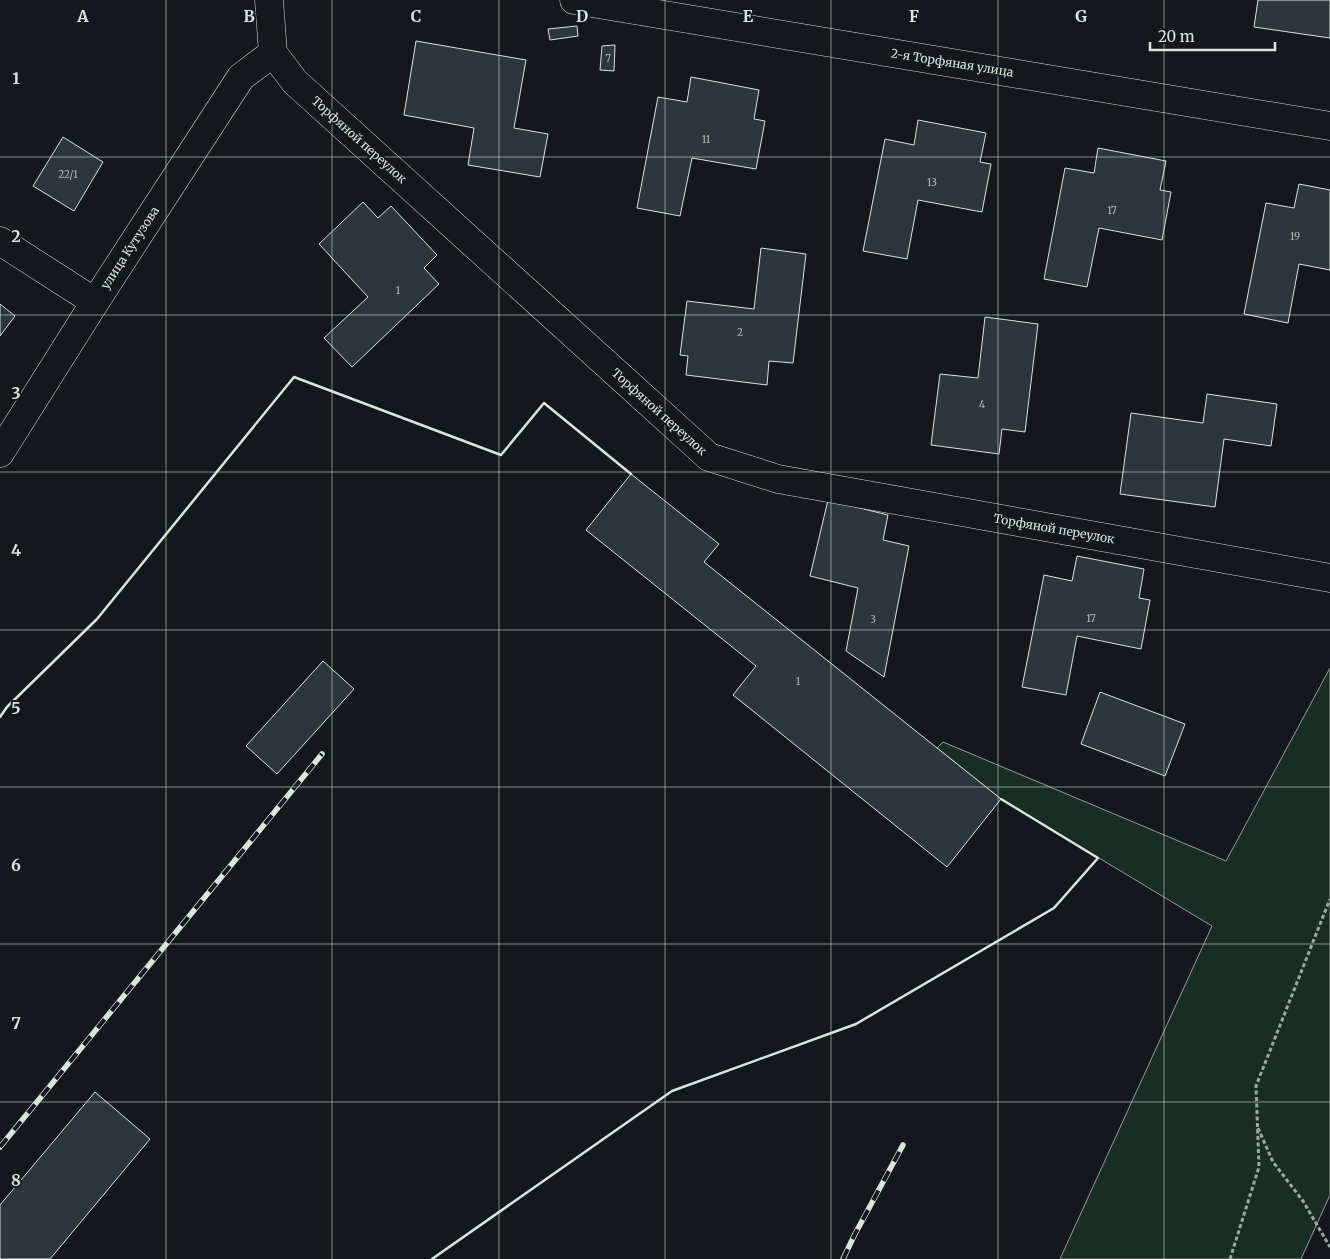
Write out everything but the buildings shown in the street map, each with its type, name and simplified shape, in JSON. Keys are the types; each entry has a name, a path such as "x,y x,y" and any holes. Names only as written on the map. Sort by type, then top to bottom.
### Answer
{"street":[{"path":"269,0 273,53"},
{"name":"2-я Торфяная улица","path":"574,0 1330,126"},
{"name":"улица Кутузова","path":"0,453 95,302 241,77 273,53"},
{"name":"Торфяной переулок","path":"273,53 295,82 709,457 778,479 1330,578"},
{"path":"0,241 95,302"}],"path":[{"path":"1230,1259 1259,1167 1256,1086 1330,899"},
{"path":"1258,1126 1272,1162 1303,1201 1330,1247"}],"green space":[{"path":"1330,668 1330,1195 1301,1259 1060,1259 1212,926 1001,799 937,748 943,742 1226,861"}],"railway":[{"path":"0,1147 322,754"},
{"path":"843,1259 903,1145"}],"wall":[{"path":"0,717 7,707 97,619 294,377 501,455 544,403 631,474"},
{"path":"432,1259 672,1091 856,1024 1054,908 1098,858 1001,799"}]}
